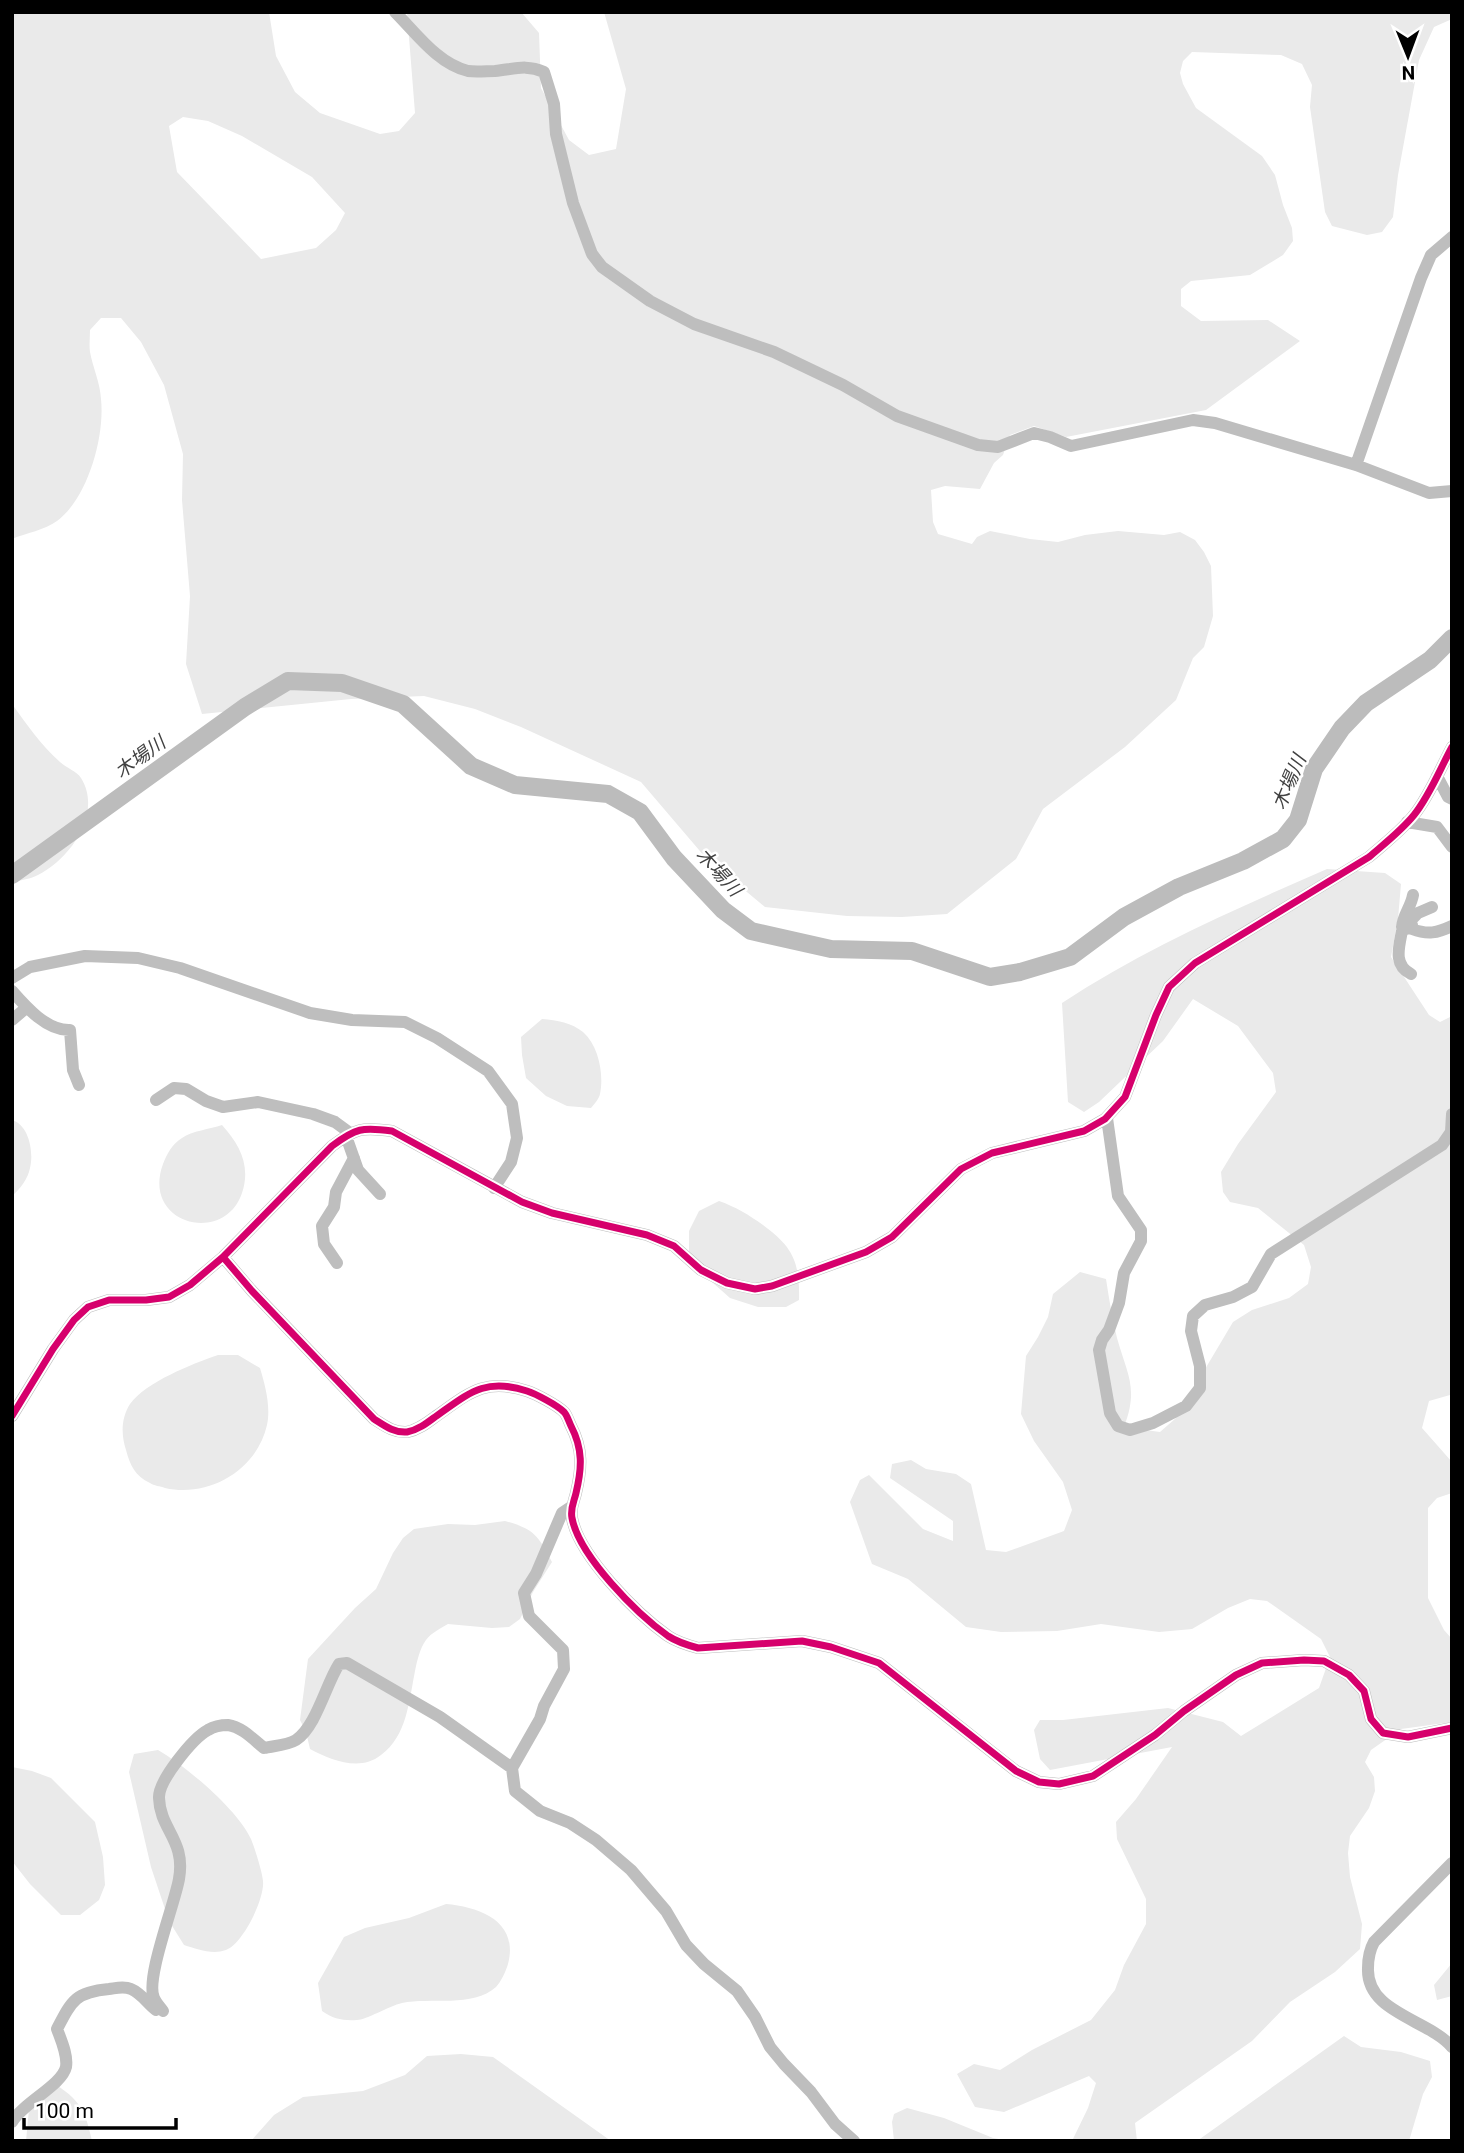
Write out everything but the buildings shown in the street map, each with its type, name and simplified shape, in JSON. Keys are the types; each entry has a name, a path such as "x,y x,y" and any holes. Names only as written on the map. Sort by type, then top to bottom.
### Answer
{"street":[{"path":"395,12 439,56 452,65 469,71 497,71 531,66 544,72 554,104 556,134 573,203 592,254 602,267 650,301 694,324 774,352 843,385 897,416 978,445 998,447 1034,433 1071,446 1193,420 1215,423 1356,465 1429,493 1452,491"},
{"path":"1356,465 1421,278 1431,255 1452,237"},
{"path":"12,1416 53,1349 74,1320 88,1307 109,1300 169,1297 190,1285 223,1257 332,1146 348,1134 369,1128 392,1131 522,1202 552,1213 647,1235 674,1247 701,1270 727,1283 755,1289 772,1286 866,1252 892,1237 961,1170 992,1153 1084,1131 1107,1118 1125,1097 1169,987 1195,963 1369,857 1390,840 1414,815 1452,747"},
{"path":"1437,776 1448,797 1452,799"},
{"path":"1407,822 1437,827 1452,846"},
{"path":"1407,928 1403,919 1412,903 1413,895"},
{"path":"1412,974 1403,970 1398,960 1407,928 1418,913 1432,907"},
{"path":"1407,928 1424,934 1438,933 1452,926"},
{"path":"12,978 30,967 85,956 138,958 180,968 310,1013 352,1020 405,1022 437,1038 488,1071 512,1104 517,1138 511,1163 494,1188"},
{"path":"12,991 26,1008 61,1030 69,1030 73,1070 79,1085"},
{"path":"12,1020 26,1008"},
{"path":"156,1100 174,1088 186,1088 206,1101 223,1107 258,1102 313,1114 335,1122 348,1134 358,1170 380,1194"},
{"path":"1107,1118 1118,1196 1141,1230 1141,1241 1124,1273 1119,1303 1099,1350 1111,1413 1118,1426 1130,1430 1153,1423 1186,1406 1200,1388 1200,1366 1191,1331 1193,1316 1205,1305 1233,1297 1252,1287 1270,1254 1442,1145 1451,1132 1452,1114"},
{"path":"337,1263 324,1244 322,1226 334,1207 336,1192 354,1158"},
{"path":"223,1257 374,1419 395,1432 410,1432 422,1427 474,1390 491,1386 513,1387 533,1393 563,1411 581,1451 582,1465 576,1497 571,1507 562,1513 536,1574 524,1593 529,1616 563,1650 564,1669 512,1768 514,1791 528,1804 570,1823 596,1840 631,1870 666,1911 686,1945 737,1991 755,2017 770,2047 811,2092 835,2124 854,2141"},
{"path":"571,1507 576,1531 589,1554 628,1603 669,1636 698,1648 802,1641 831,1647 879,1663 1016,1771 1039,1782 1059,1784 1093,1776 1155,1735 1226,1682 1262,1663 1324,1661 1349,1675 1364,1690 1371,1718 1383,1732 1408,1737 1452,1728"},
{"path":"12,2122 23,2108 60,2079 66,2067 57,2029 68,2009 82,1994 126,1987 134,1990 155,2010 163,2011 153,1997 153,1979 181,1862 177,1844 160,1812 158,1795 164,1780 190,1746 206,1731 227,1725 245,1733 264,1748 296,1740 319,1709 339,1664 347,1663 440,1717 512,1768"},
{"path":"1452,1863 1374,1942 1368,1955 1367,1976 1373,1993 1389,2006 1445,2038 1452,2047"}],"shaded area":[{"path":"12,12 269,12 276,56 295,92 320,113 380,134 399,131 415,113 407,12 521,12 539,33 541,88 569,140 589,155 616,149 626,89 604,12 1452,12 1452,19 1434,27 1419,60 1393,217 1382,232 1367,235 1332,226 1325,212 1310,107 1312,85 1302,64 1281,55 1192,52 1183,61 1180,73 1183,84 1196,108 1262,156 1275,175 1292,228 1293,241 1283,255 1250,275 1191,281 1181,289 1181,306 1201,321 1268,320 1300,341 1206,410 1066,437 1034,426 1010,435 1003,455 994,463 980,489 945,486 931,490 933,522 938,534 972,544 977,537 990,531 1058,542 1118,531 1164,535 1180,532 1195,540 1211,566 1213,616 1204,647 1193,658 1176,700 1125,747 1043,809 1016,859 947,914 847,916 765,907 705,857 641,782 475,709 424,696 351,699 202,714 186,664 190,596 182,500 183,454 164,385 141,342 121,318 101,318 90,330 90,352 99,387 102,414 97,448 86,482 68,511 57,521 12,539","holes":["183,117 208,121 242,136 312,177 345,213 336,230 316,248 261,259 177,172 169,126"]},
{"path":"12,704 47,749 81,778 87,792 88,806 80,834 61,858 35,876 12,882"},
{"path":"1327,869 1385,873 1401,884 1391,957 1429,1015 1440,1022 1452,1016 1452,1397 1450,1395 1429,1401 1422,1428 1452,1462 1452,1493 1437,1498 1428,1508 1428,1598 1444,1630 1452,1639 1452,1722 1401,1729 1371,1750 1365,1762 1374,1777 1375,1791 1369,1808 1350,1836 1348,1853 1350,1877 1362,1924 1360,1949 1335,1972 1290,2002 1252,2041 1135,2123 1137,2141 1072,2141 1088,2108 1096,2083 1089,2076 1004,2112 975,2107 957,2074 974,2064 1000,2070 1032,2050 1091,2020 1115,1990 1124,1965 1146,1924 1146,1899 1117,1839 1116,1822 1136,1799 1172,1747 1050,1770 1040,1759 1034,1730 1040,1720 1063,1720 1168,1708 1223,1722 1241,1736 1319,1688 1330,1657 1321,1639 1267,1601 1250,1599 1228,1608 1192,1629 1159,1632 1101,1624 1057,1631 1001,1632 966,1627 908,1579 872,1564 850,1502 860,1480 869,1475 923,1529 953,1541 953,1521 890,1478 892,1464 911,1460 926,1469 956,1474 971,1484 986,1550 1006,1552 1064,1531 1072,1510 1063,1482 1034,1441 1021,1414 1026,1356 1048,1317 1053,1294 1080,1272 1106,1279 1115,1331 1130,1381 1131,1402 1124,1427 1160,1432 1176,1418 1233,1322 1252,1310 1289,1298 1308,1284 1311,1267 1304,1245 1258,1208 1230,1202 1223,1192 1221,1172 1276,1092 1273,1073 1238,1026 1193,999 1163,1041 1099,1102 1084,1112 1068,1102 1062,1003 1158,947"},
{"path":"542,1019 574,1026 583,1032 593,1045 601,1070 601,1086 599,1098 591,1108 567,1106 546,1096 526,1078 521,1037"},
{"path":"12,1120 23,1127 31,1154 27,1176 12,1196"},
{"path":"222,1125 242,1156 245,1174 242,1193 233,1209 219,1219 203,1223 188,1221 174,1214 164,1201 159,1185 163,1164 175,1143 182,1138"},
{"path":"719,1201 758,1221 788,1248 796,1265 799,1300 786,1307 758,1307 730,1298 704,1275 689,1252 689,1231 699,1211"},
{"path":"218,1355 238,1355 260,1368 268,1410 262,1441 242,1467 214,1484 182,1490 152,1484 131,1465 124,1444 123,1421 127,1409 137,1396 158,1381"},
{"path":"505,1521 534,1534 552,1562 520,1619 509,1627 448,1624 428,1637 418,1659 402,1728 390,1747 373,1760 364,1763 346,1762 310,1749 300,1720 308,1659 376,1589 403,1538 414,1529"},
{"path":"158,1750 183,1767 223,1802 251,1839 260,1866 263,1889 246,1930 233,1946 226,1950 210,1952 184,1945 169,1921 151,1867 129,1772 134,1754"},
{"path":"12,1767 51,1778 95,1822 103,1857 105,1885 99,1900 80,1915 61,1915 30,1884 12,1861"},
{"path":"446,1904 484,1913 502,1927 508,1937 510,1949 506,1970 496,1987 476,1998 402,2003 357,2020 339,2019 322,2011 318,1983 344,1937"},
{"path":"1452,1963 1452,1996 1437,2000 1434,1985"},
{"path":"1344,2036 1361,2047 1401,2052 1430,2061 1432,2077 1423,2094 1409,2141 1197,2141"},
{"path":"461,2054 493,2057 611,2141 251,2141 274,2115 303,2097 363,2091 405,2075 427,2056"},
{"path":"52,2082 80,2106 92,2141 26,2141 30,2098"},
{"path":"907,2108 944,2118 993,2138 1010,2141 894,2141 894,2114"}],"waterway":[{"name":"木場川","path":"12,875 245,707 288,681 342,683 403,704 471,766 515,785 608,794 640,812 674,858 723,910 751,931 831,949 912,951 990,977 1020,972 1070,957 1124,917 1179,887 1243,861 1283,839 1298,820 1314,769 1342,728 1366,703 1430,660 1452,638"}],"cycle path":[{"path":"12,1416 53,1349 74,1320 88,1307 109,1300 169,1297 190,1285 223,1257 332,1146 360,1130 392,1131 522,1202 552,1213 647,1235 674,1246 701,1270 727,1283 755,1289 772,1286 866,1252 892,1237 961,1169 992,1153 1084,1131 1105,1119 1125,1097 1169,987 1195,963 1369,857 1414,815 1452,747"},
{"path":"223,1257 374,1419 390,1428 402,1432 415,1430 467,1395 488,1387 512,1387 527,1391 561,1409 575,1434 579,1451 579,1475 572,1511 577,1533 611,1583 641,1614 668,1636 698,1648 802,1641 831,1647 879,1663 1016,1771 1039,1782 1059,1784 1093,1776 1155,1735 1236,1675 1262,1663 1324,1661 1349,1675 1364,1691 1371,1719 1383,1733 1408,1737 1452,1728"}]}
